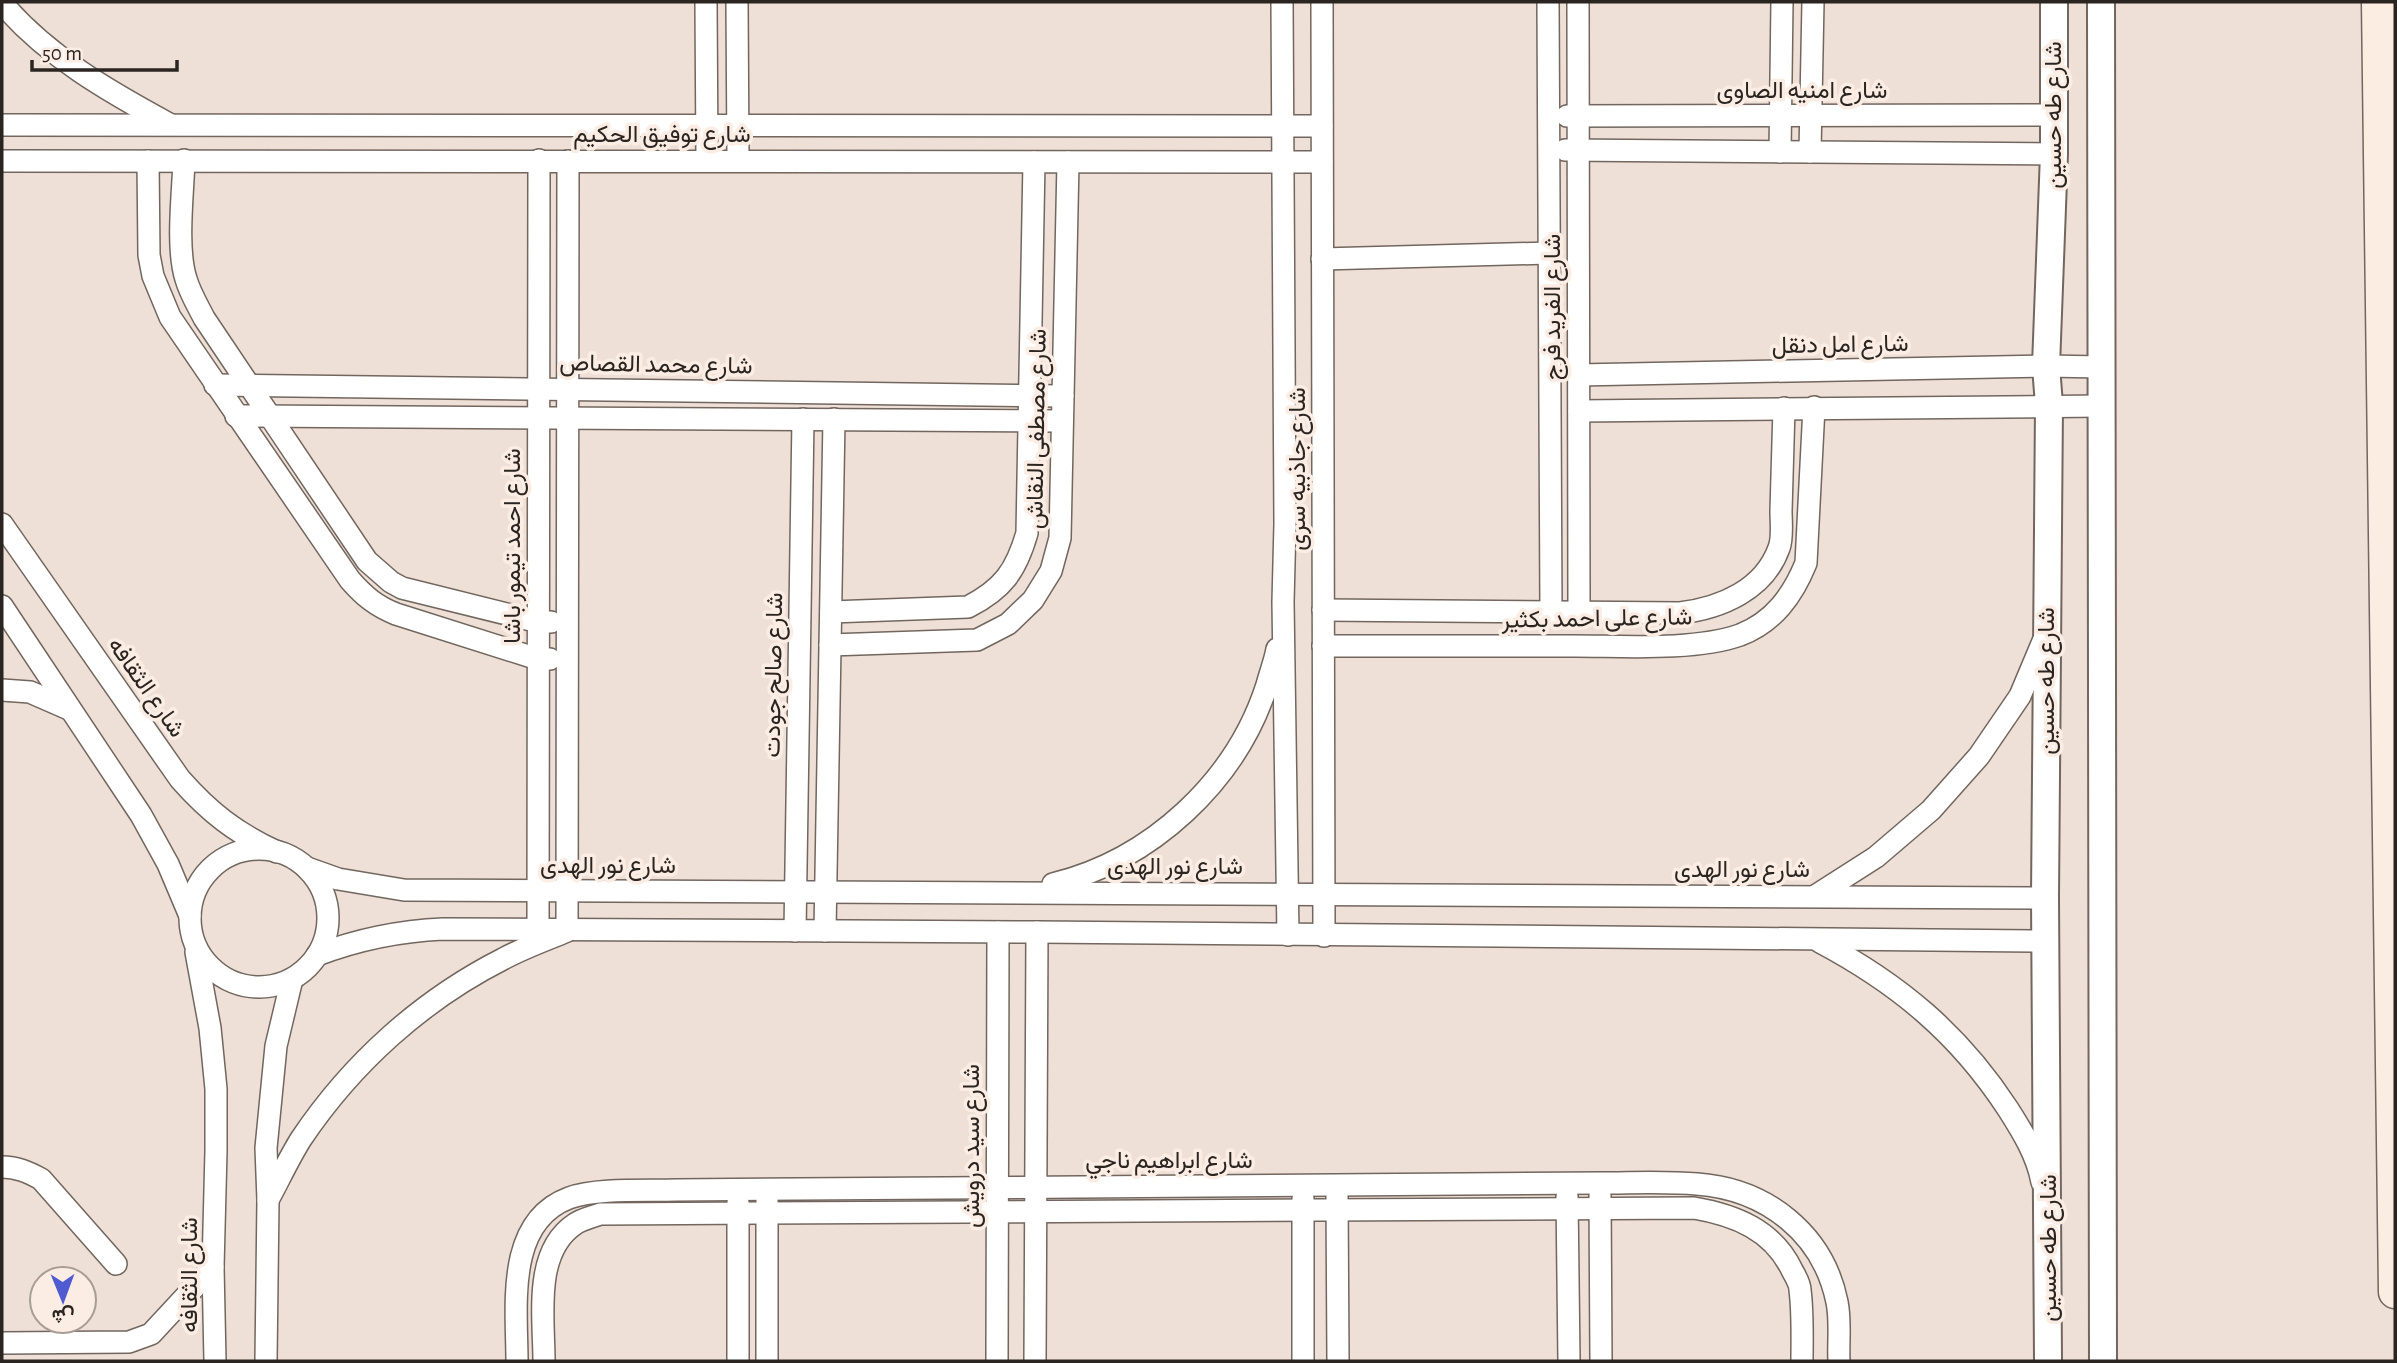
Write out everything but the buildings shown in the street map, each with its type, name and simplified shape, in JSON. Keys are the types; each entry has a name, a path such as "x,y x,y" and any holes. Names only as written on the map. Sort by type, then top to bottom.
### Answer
{"main road":[{"path":"2378,2 2395,1292"}],"street":[{"path":"706,2 707,160"},
{"path":"737,2 738,160"},
{"name":"شارع جاذبيه سرى","path":"1282,2 1285,385 1283,602 1288,935"},
{"name":"شارع جاذبيه سرى","path":"1322,2 1324,936"},
{"name":"شارع الفريد فرج","path":"1548,2 1551,612"},
{"name":"شارع الفريد فرج","path":"1578,2 1579,612"},
{"path":"1780,152 1782,2"},
{"path":"1811,152 1813,2"},
{"name":"شارع طه حسين","path":"2048,1361 2045,898 2049,405 2046,366 2054,154 2054,2"},
{"name":"شارع طه حسين","path":"2101,2 2103,1361"},
{"path":"2,3 60,58 113,94 170,125"},
{"name":"شارع امنيه الصاوى","path":"1549,117 2054,115"},
{"name":"شارع توفيق الحكيم","path":"2,125 1322,126"},
{"path":"1549,150 2054,154"},
{"path":"184,160 182,248 185,278 204,318 367,561 402,588 539,622 567,621"},
{"name":"شارع احمد تيمور باشا","path":"538,931 539,160"},
{"name":"شارع توفيق الحكيم","path":"2,161 1322,162"},
{"path":"148,161 149,255 153,276 170,317 333,558 365,597 396,614 538,659 567,660"},
{"path":"567,931 568,161"},
{"name":"شارع مصطفى النقاش","path":"831,612 968,607 988,597 1007,579 1020,558 1027,533 1034,162"},
{"name":"شارع مصطفى النقاش","path":"799,662 830,653 977,640 1008,624 1033,600 1051,571 1060,538 1068,162"},
{"path":"1322,259 1549,253"},
{"name":"شارع امل دنقل","path":"1578,375 2102,367"},
{"name":"شارع محمد القصاص","path":"215,385 1063,396"},
{"path":"1285,385 1323,385"},
{"path":"1578,411 2102,406"},
{"name":"شارع على احمد بكثير","path":"1323,646 1659,646 1740,635 1762,623 1782,607 1797,586 1806,563 1814,407"},
{"name":"شارع على احمد بكثير","path":"1323,610 1680,613 1706,610 1729,601 1751,587 1768,569 1780,547 1784,408"},
{"path":"236,416 1062,421"},
{"name":"شارع صالح جودت","path":"795,931 803,419"},
{"path":"825,931 834,419"},
{"name":"شارع الثقافه","path":"2,524 180,779 200,802 223,822 249,839 277,852"},
{"path":"988,597 1008,624"},
{"path":"1729,601 1740,635"},
{"path":"1023,892 1074,879 1123,858 1166,829 1205,793 1237,751 1261,704 1276,654 1283,602"},
{"path":"2,606 155,839 190,916 193,939 202,958 215,972 233,982 253,987 273,986 292,979 306,969 317,955 325,939 328,920 326,901 307,868 293,858 260,849 239,852 219,862 204,876 194,895 190,916"},
{"path":"1815,895 1876,857 1931,810 1979,756 2020,696 2046,634"},
{"path":"2,690 30,692 72,710"},
{"name":"شارع نور الهدى","path":"307,868 338,879 404,890 2045,898"},
{"path":"317,955 368,938 410,930 1037,932 2046,941"},
{"path":"268,1200 301,1140 333,1096 390,1035 444,993 503,958 567,931"},
{"name":"شارع سيد درويش","path":"996,1361 998,932"},
{"path":"1035,1361 1037,932"},
{"name":"شارع الثقافه","path":"193,939 207,1008 216,1089 212,1267 215,1361"},
{"path":"1816,939 1857,961 1895,987 1931,1016 1964,1049 2018,1124 2039,1166 2047,1210"},
{"path":"266,1361 266,1148 276,1046 292,979"},
{"path":"2,1167 27,1171 41,1179 116,1264"},
{"path":"1600,1182 1601,1361"},
{"name":"شارع ابراهيم ناجي","path":"517,1361 518,1275 524,1245 537,1221 551,1208 569,1198 588,1194 738,1189 1600,1182 1698,1184 1726,1189 1776,1209 1815,1245 1829,1274 1838,1304 1839,1361"},
{"path":"1567,1184 1569,1361"},
{"path":"1303,1185 1303,1361"},
{"path":"1337,1185 1338,1361"},
{"path":"738,1189 738,1361"},
{"path":"766,1189 767,1361"},
{"name":"شارع ابراهيم ناجي","path":"556,1241 575,1223 600,1214 1695,1208 1722,1213 1748,1223 1788,1262 1800,1287 1802,1361"},
{"path":"537,1221 556,1241 544,1271 544,1361"},
{"path":"2,1343 129,1342 151,1334 212,1267"}]}
